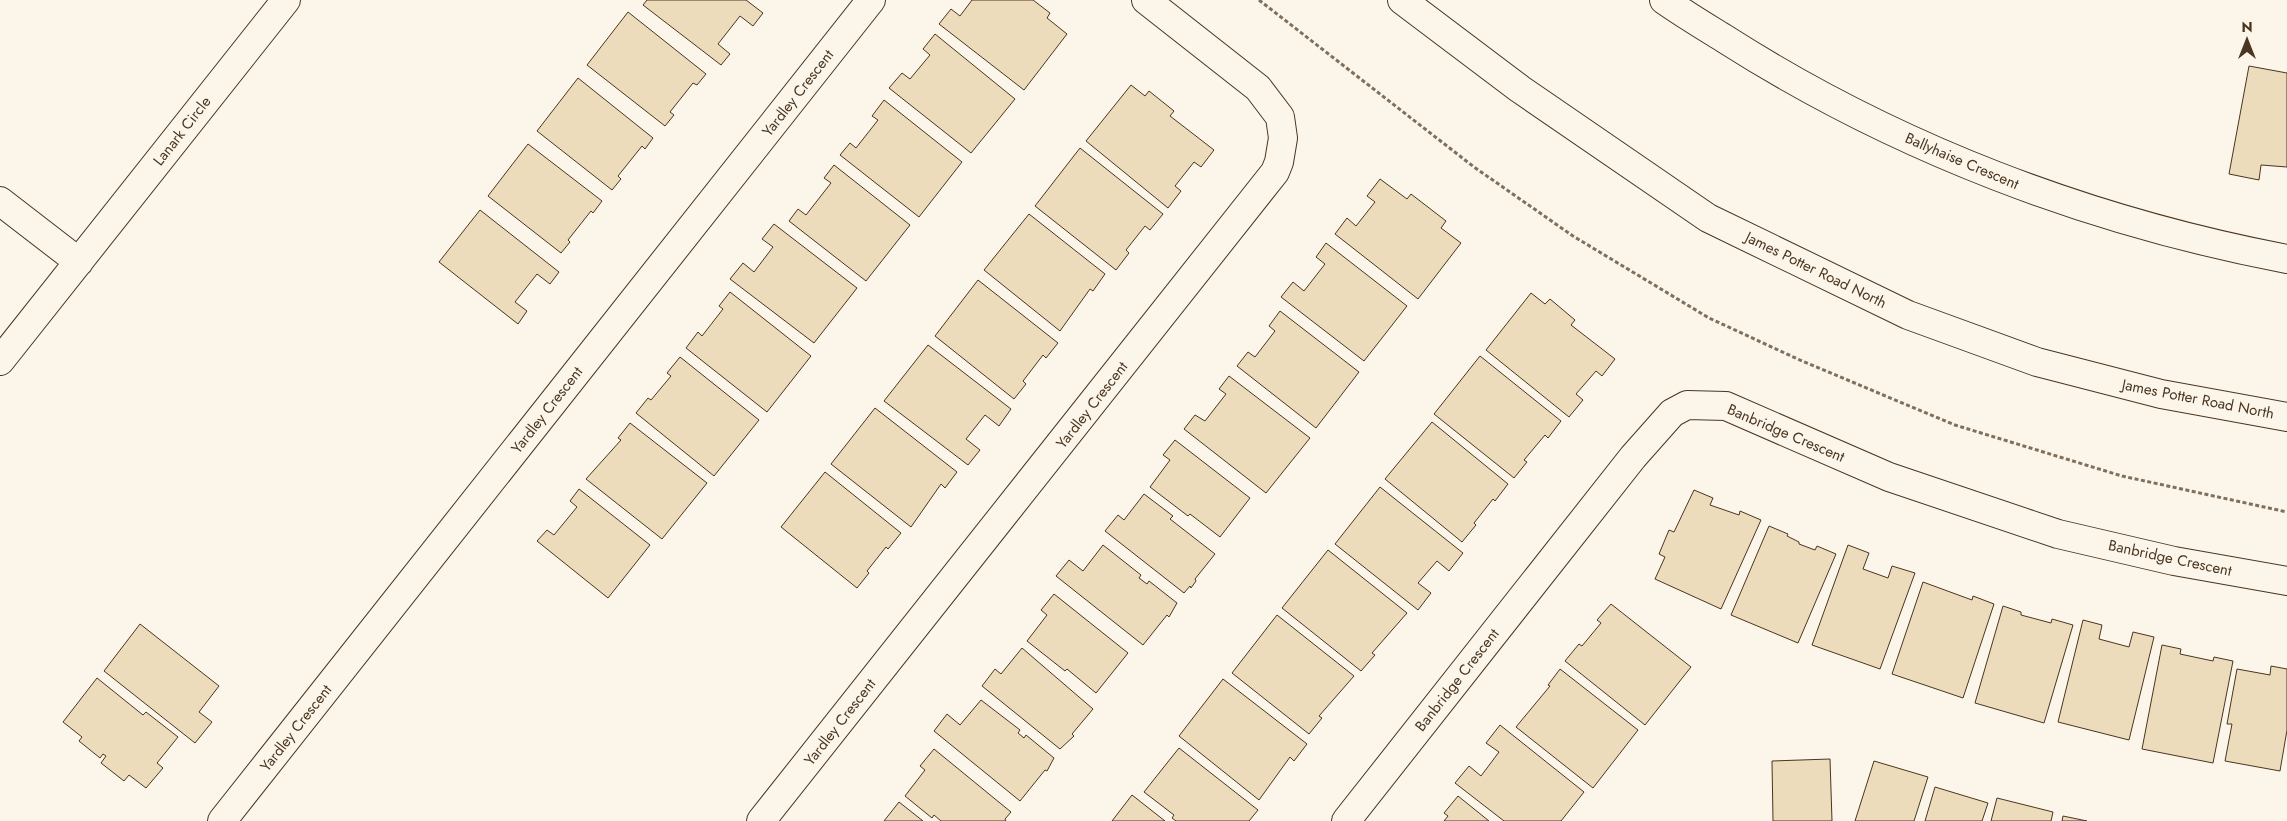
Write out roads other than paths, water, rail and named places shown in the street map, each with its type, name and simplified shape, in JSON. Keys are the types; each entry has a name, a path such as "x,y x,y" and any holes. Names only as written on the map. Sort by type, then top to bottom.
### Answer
{"street":[{"name":"Lanark Circle","path":"0,360 286,0"},
{"name":"Yardley Crescent","path":"222,821 871,0"},
{"name":"Yardley Crescent","path":"761,821 1274,172 1279,162 1283,138 1280,117 1258,88 1146,0"},
{"name":"James Potter Road North","path":"1402,0 1520,89 1708,218 1908,315 2036,362 2161,394 2287,417"},
{"name":"Ballyhaise Crescent","path":"1664,0 1793,80 1868,120 2008,182 2124,219 2194,238 2287,259"},
{"path":"0,201 79,262"},
{"name":"Banbridge Crescent","path":"1346,821 1655,430 1672,413 1687,405 1726,406 1889,477 2058,534 2174,561 2287,581"}]}
